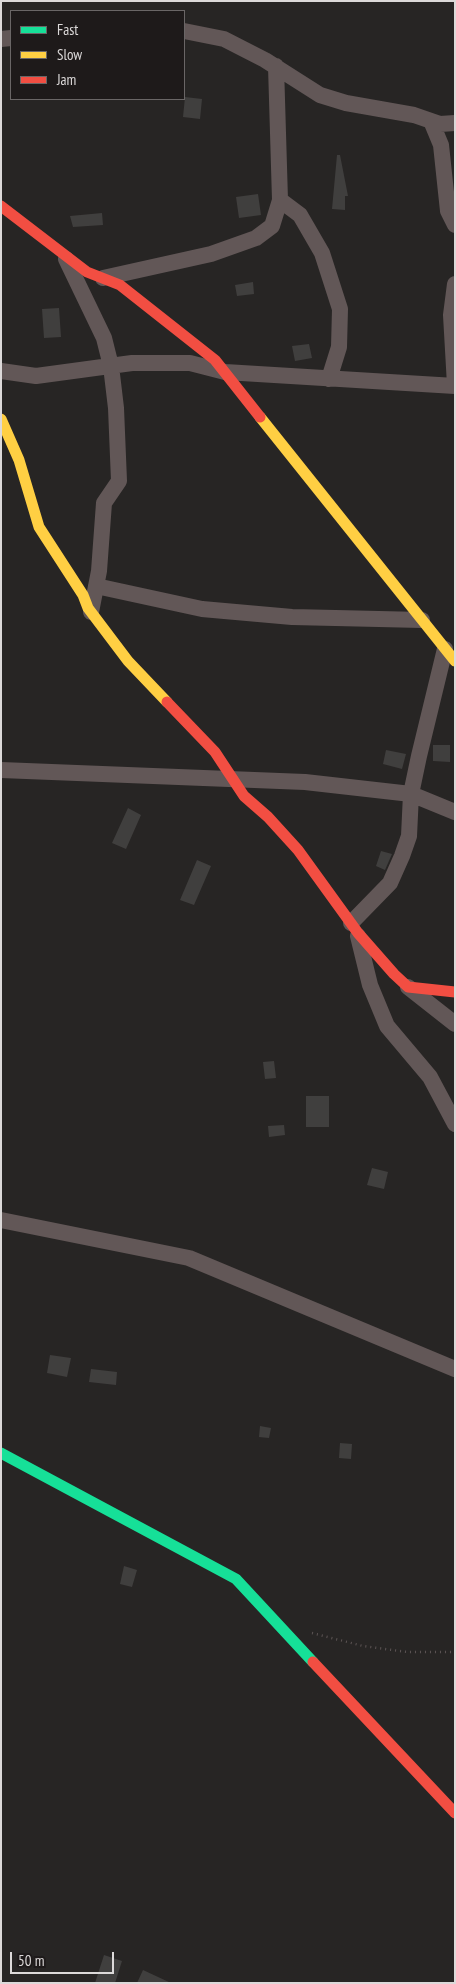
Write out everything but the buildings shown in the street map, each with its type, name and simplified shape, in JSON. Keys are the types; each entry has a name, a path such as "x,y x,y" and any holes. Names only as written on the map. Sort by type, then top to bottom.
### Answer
{"street":[{"path":"185,31 224,40 276,66 320,95 440,124 455,123"},
{"path":"103,278 211,254 256,238 272,226 280,200 276,66"},
{"path":"431,121 441,146 448,211 455,225"},
{"path":"280,200 300,215 322,253 340,309 339,347 329,379"},
{"path":"1,206 87,272 120,285 215,360 450,655 411,794 409,836 390,883 354,928"},
{"path":"64,255 104,338 111,366 116,408 119,482 104,503 103,536 91,612"},
{"path":"1,371 36,376 132,363 190,363 225,372 455,386 451,315 455,284"},
{"path":"1,419 19,460 28,499 38,527 83,595 91,612 128,660 215,752 232,781 244,796 268,817 298,850 354,928 408,987 455,1024"},
{"path":"96,586 202,608 292,617 422,620"},
{"path":"1,770 232,781 305,782 411,794 455,812"},
{"path":"354,928 370,985 387,1026 430,1077 455,1124"},
{"path":"408,987 455,992"},
{"path":"1,1220 189,1258 455,1369"},
{"path":"1,1453 236,1579 455,1813"}],"path":[{"path":"308,1632 363,1646 407,1652 455,1652"}],"traffic: fast":[{"path":"1,1453 236,1579 313,1662"}],"traffic: slow":[{"path":"260,417 455,661"},
{"path":"1,419 19,460 39,527 83,595 88,608 128,661 167,702"}],"traffic: jam":[{"path":"1,206 87,272 120,285 215,360 260,417"},
{"path":"167,702 215,752 244,796 268,817 298,850 358,933 394,974 408,987 455,992"},
{"path":"313,1662 455,1813"}]}
